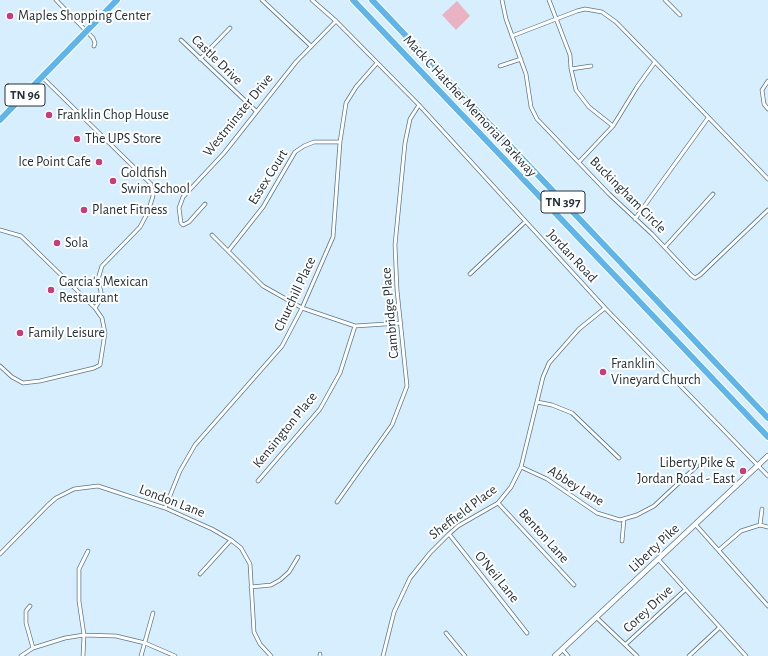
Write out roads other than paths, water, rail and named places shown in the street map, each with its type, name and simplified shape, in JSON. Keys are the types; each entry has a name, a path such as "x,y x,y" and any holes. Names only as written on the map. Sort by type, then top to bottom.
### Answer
{"highway":[{"name":"TN 96","path":"0,120 117,0"},
{"name":"Mack C Hatcher Memorial Parkway","path":"353,0 768,437"},
{"name":"Mack C Hatcher Memorial Parkway","path":"372,0 768,418"}],"street":[{"path":"56,0 87,31 96,43 94,46"},
{"path":"262,0 311,46"},
{"name":"Jordan Road","path":"312,0 336,21 419,105 605,308 768,476"},
{"name":"Buckingham Circle","path":"502,0 512,36 526,74 531,106 537,119 695,278 710,266 768,210"},
{"path":"549,0 570,56 571,69 576,90 589,107 613,126"},
{"path":"665,0 680,15"},
{"path":"512,36 555,19 586,9 602,12 610,17 655,62 768,180"},
{"name":"Westminster Drive","path":"205,204 188,222 183,225 181,223 179,208 183,196 224,153 256,111 311,46 336,21"},
{"path":"200,59 230,28"},
{"name":"Castle Drive","path":"181,40 256,111"},
{"path":"500,66 521,59"},
{"path":"580,162 613,126 637,87 655,62"},
{"name":"Churchill Place","path":"165,508 180,471 196,444 282,346 302,308 333,237 340,142 346,103 356,87 377,63"},
{"path":"571,69 591,66"},
{"path":"42,77 151,184 153,196 148,212 140,227 102,266 98,279 101,292 100,300 95,308"},
{"path":"768,81 762,90 762,98 768,109"},
{"name":"Cambridge Place","path":"337,502 392,425 407,386 401,323 396,290 395,245 405,143 410,119 419,105"},
{"path":"635,219 708,118"},
{"name":"Essex Court","path":"229,250 263,207 295,152 314,142 340,142"},
{"path":"665,247 713,194"},
{"path":"470,274 525,222"},
{"path":"0,230 20,236 95,308 102,318 105,334 100,365 94,368 40,381 23,383 12,377 0,366"},
{"path":"212,235 264,286 302,308 355,326 401,323"},
{"name":"Sheffield Place","path":"383,656 390,626 403,590 423,561 449,534 458,526 498,503 512,487 521,467 543,377 549,363 579,329 605,308"},
{"name":"Kensington Place","path":"258,480 320,409 340,373 355,326"},
{"path":"537,402 552,405 572,413 619,458"},
{"name":"Liberty Pike","path":"556,656 768,456"},
{"path":"622,541 624,519 637,515 654,506 697,466"},
{"name":"Abbey Lane","path":"521,467 547,479 597,513 620,520 624,519"},
{"name":"London Lane","path":"0,554 48,505 56,498 74,489 98,486 165,508 200,523 232,540 241,548 250,564 254,632 260,644 271,656"},
{"name":"Benton Lane","path":"498,503 574,585"},
{"path":"760,525 762,510"},
{"path":"695,524 768,606"},
{"path":"719,550 742,531 760,525 768,527"},
{"name":"O'Neil Lane","path":"449,534 527,633"},
{"path":"200,574 232,540"},
{"path":"83,656 84,635 79,601 79,569 88,551"},
{"path":"251,587 271,585 280,580 289,572 298,557"},
{"path":"658,559 746,656"},
{"name":"Corey Drive","path":"626,644 685,590"},
{"path":"30,606 26,611 26,623 33,648"},
{"path":"141,656 153,613"},
{"path":"597,618 637,656"},
{"path":"689,656 719,628"},
{"path":"446,633 465,656"},
{"path":"22,656 33,648 65,638 84,635 116,636 145,643 175,656"},
{"path":"562,649 568,656"}],"place":[{"name":"Maples Shopping Center","path":"10,16"},
{"name":"Franklin Chop House","path":"49,115"},
{"name":"The UPS Store","path":"77,139"},
{"name":"Ice Point Cafe","path":"99,162"},
{"name":"Goldfish Swim School","path":"113,181"},
{"name":"Planet Fitness","path":"84,210"},
{"name":"Sola","path":"57,243"},
{"name":"Garcia's Mexican Restaurant","path":"51,290"},
{"name":"Family Leisure","path":"20,333"},
{"name":"Franklin Vineyard Church","path":"603,372"},
{"name":"Liberty Pike & Jordan Road - East","path":"743,471"}]}
